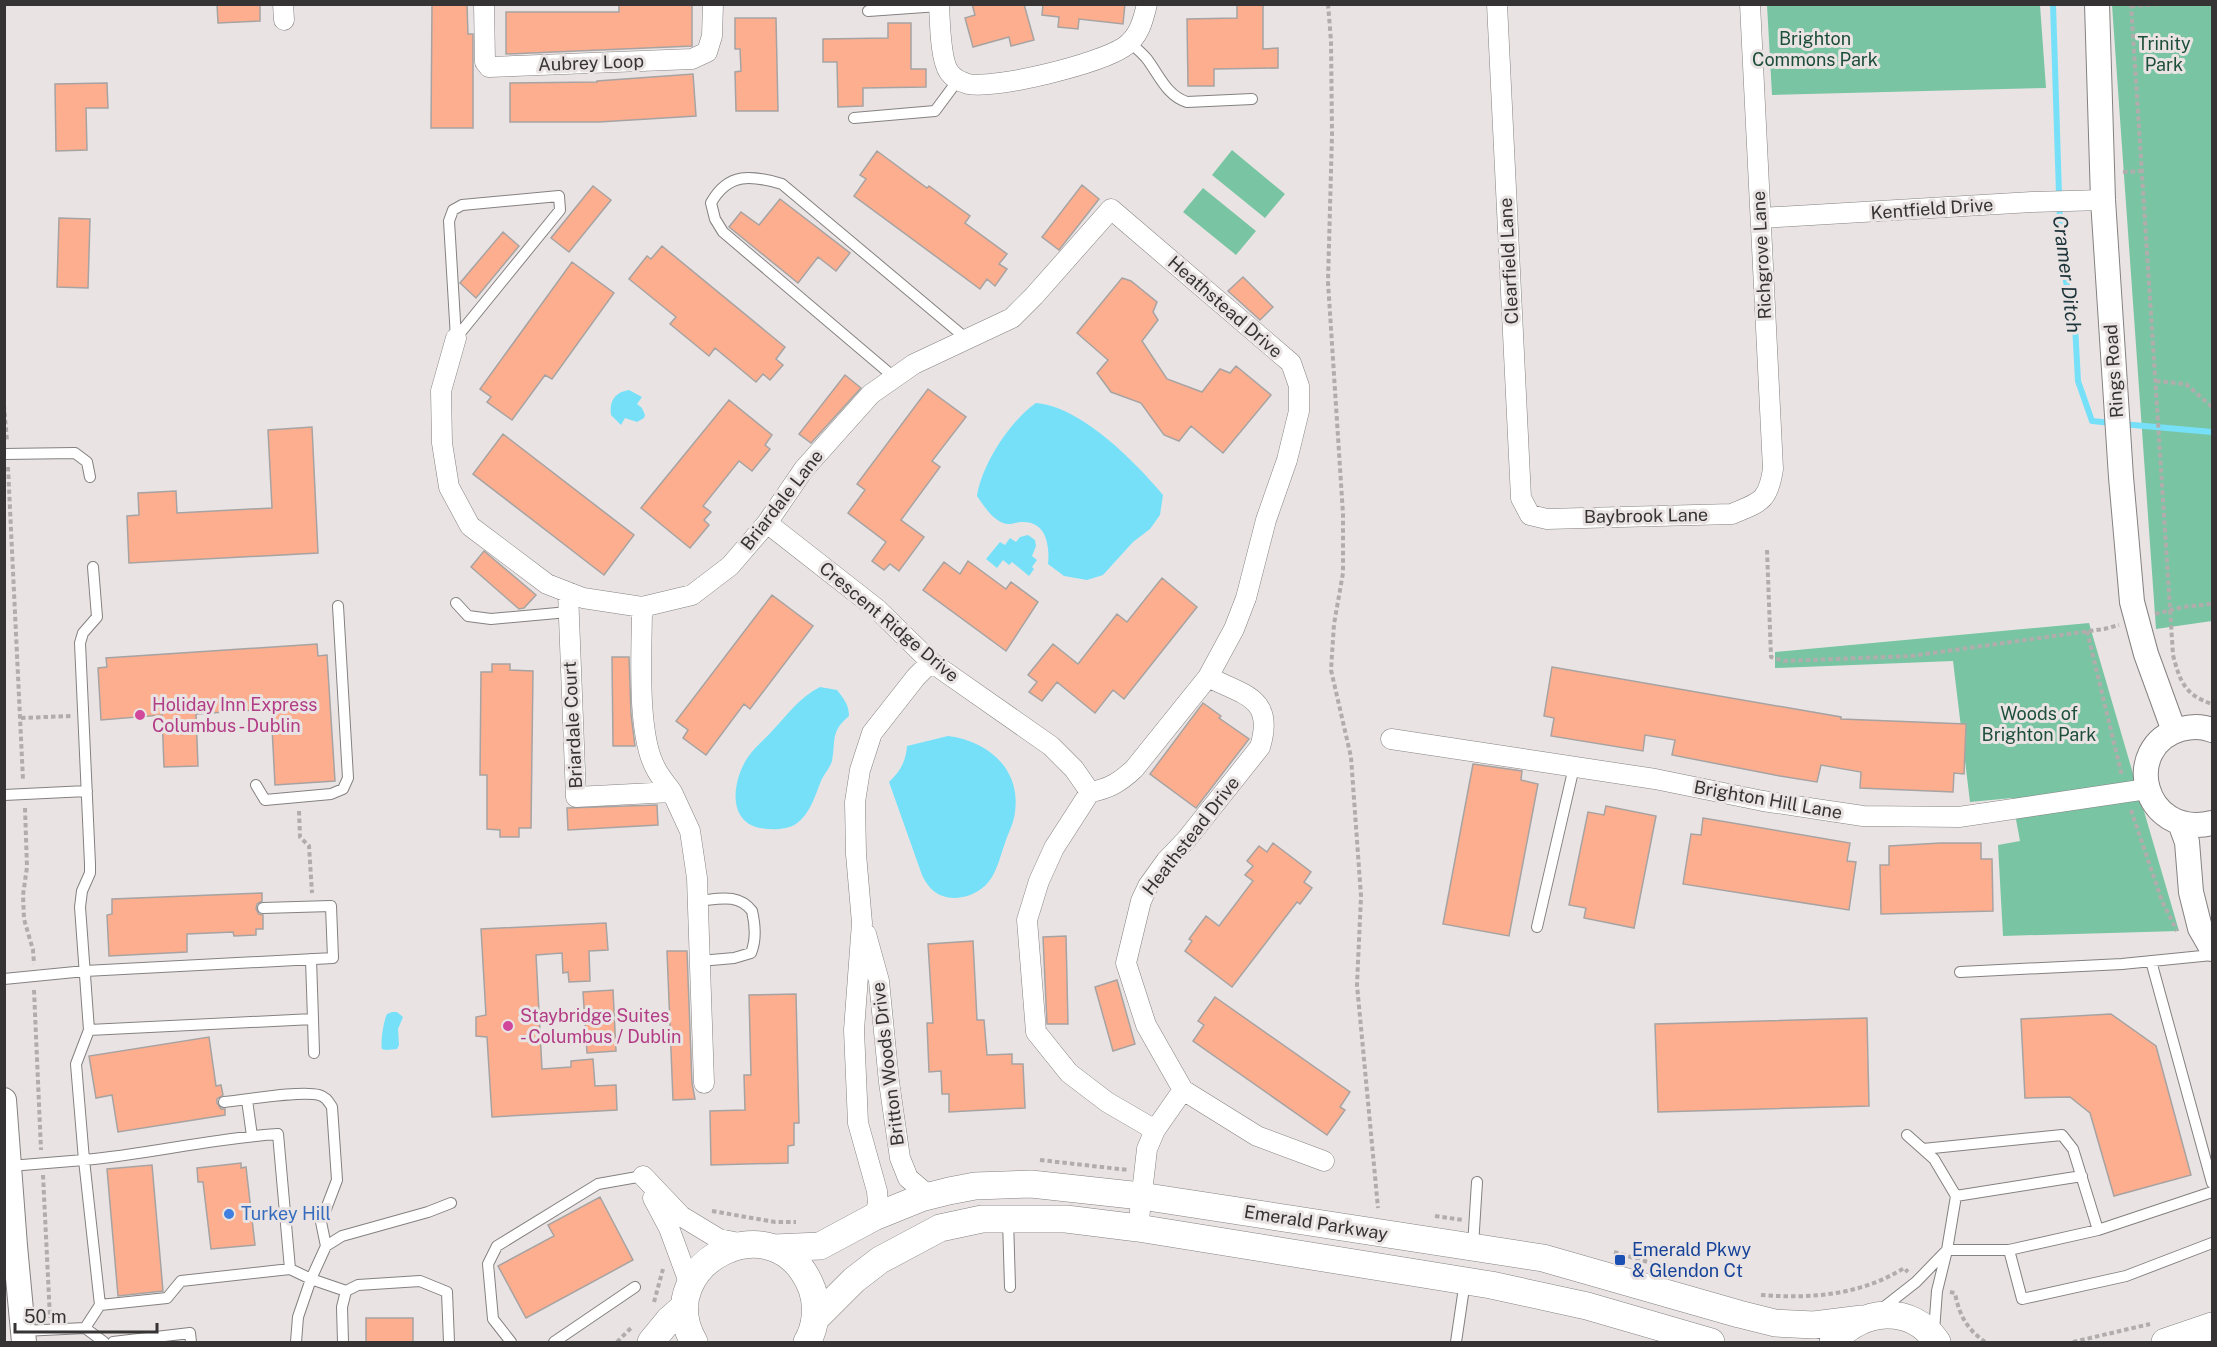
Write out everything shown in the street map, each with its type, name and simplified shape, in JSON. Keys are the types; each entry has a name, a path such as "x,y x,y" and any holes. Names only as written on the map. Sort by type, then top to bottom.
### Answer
{"main road":[{"name":"Emerald Parkway","path":"744,1244 774,1248 820,1246 874,1217 929,1196 975,1186 1030,1184 1142,1196 1377,1233 1473,1245 1554,1260 1776,1323 1814,1325 1887,1315 1906,1319 1924,1328 1935,1340"},
{"name":"Emerald Parkway","path":"810,1336 854,1280 880,1260 940,1228 982,1219 1066,1219 1138,1228 1465,1281 1587,1306 1711,1342"},
{"path":"651,1342 688,1296 699,1270 711,1257 727,1248 744,1244"},
{"path":"774,1248 793,1260 807,1276 815,1297 810,1336"},
{"path":"688,1296 686,1323 694,1342"},
{"path":"1833,1342 1842,1333 1868,1318"},
{"path":"2161,1332 2212,1326"}],"street":[{"name":"Aubrey Loop","path":"484,4 485,62 489,67 692,59 707,52 712,36 713,4"},
{"path":"939,5 948,71 958,80 970,84 1039,76 1101,57 1125,47 1142,28 1147,4"},
{"name":"Clearfield Lane","path":"1497,4 1521,498 1530,515"},
{"name":"Richgrove Lane","path":"1750,4 1773,469 1770,487 1760,502"},
{"name":"Rings Road","path":"2097,4 2103,200 2121,477 2136,620 2174,731"},
{"name":"Kentfield Drive","path":"1761,218 2103,200"},
{"name":"Heathstead Drive","path":"968,340 1012,318 1035,296 1111,209 1291,363 1299,386 1299,411 1287,460 1266,520 1246,598 1234,629 1208,678 1134,769 1121,782 1107,790 1090,792"},
{"name":"Briardale Lane","path":"456,338 441,391 442,442 449,487 470,526 547,584 602,602 642,607 692,595 710,583 730,566 767,523 804,469 872,394 914,364 968,340"},
{"name":"Baybrook Lane","path":"1530,515 1546,519 1732,514 1760,502"},
{"name":"Crescent Ridge Drive","path":"767,523 877,609 931,662 1051,746 1074,769 1090,792"},
{"name":"Briardale Court","path":"568,592 576,797 672,792"},
{"path":"642,607 642,696 646,739 655,768 672,792 690,831 697,879 704,1083"},
{"name":"Britton Woods Drive","path":"874,1217 878,1204 877,1191 858,1123 854,1030 862,923 855,802 860,770 872,733 916,677 931,662"},
{"name":"Heathstead Drive","path":"1208,678 1256,701 1263,715 1265,732 1260,747 1166,861 1149,886 1141,901 1126,963 1146,1024 1183,1090 1257,1136 1324,1161"},
{"path":"2212,730 2190,726 2162,738 2148,762 2138,796 2154,804 2166,816 2180,823 2196,826 2212,823"},
{"name":"Brighton Hill Lane","path":"1391,739 1655,779 1763,801 1863,816 1959,817 2138,796"},
{"path":"1090,792 1054,848 1039,881 1027,920 1036,1032 1070,1072 1107,1102 1155,1130"},
{"path":"2180,823 2187,842 2191,892 2200,928 2212,949"},
{"name":"Britton Woods Drive","path":"862,923 879,981 889,1082 900,1158 909,1178 929,1196"},
{"path":"1138,1228 1147,1149 1155,1130 1183,1090"},
{"path":"4,1100 23,1337"},
{"path":"643,1176 681,1216 719,1239 744,1244"},
{"path":"643,1176 669,1228 688,1296"}],"lane":[{"path":"868,11 939,5"},
{"path":"1129,42 1145,57 1168,90 1182,100 1187,102 1252,99"},
{"path":"854,118 934,111 958,80"},
{"path":"895,378 723,232 715,219 711,203 718,190 730,181 748,177 782,184 968,340"},
{"path":"559,196 560,210 456,338 449,221 453,210 462,205 559,196"},
{"path":"6,454 75,453 87,462 90,477"},
{"path":"85,1328 100,1305 76,1064 89,1030 80,907 82,891 90,873 90,864 80,642 83,633 97,617 93,567"},
{"path":"456,603 468,616 491,619 568,612"},
{"path":"256,785 265,800 331,794 343,789 348,778 338,606"},
{"path":"1537,927 1574,767"},
{"path":"4,795 87,791"},
{"path":"698,900 730,898 742,901 752,911 754,929 754,946 751,953 734,958 700,961"},
{"path":"4,979 85,971 333,958 331,906 263,908"},
{"path":"1960,972 2151,961 2212,955"},
{"path":"311,959 314,1053"},
{"path":"2151,961 2212,1183"},
{"path":"89,1030 313,1019"},
{"path":"224,1102 317,1095 327,1099 332,1107 337,1180 321,1221 326,1246"},
{"path":"247,1100 252,1136"},
{"path":"9,1166 138,1155 252,1136 278,1134 290,1269"},
{"path":"1923,1149 2062,1135 2073,1149 2098,1230"},
{"path":"1907,1136 1934,1159 1956,1196 1937,1291 1935,1340"},
{"path":"512,1342 493,1319 488,1264 497,1246 598,1184 643,1176"},
{"path":"1956,1196 2082,1176"},
{"path":"1473,1245 1477,1182"},
{"path":"1868,1318 1917,1282 1947,1250 2009,1250 2098,1230 2212,1192"},
{"path":"296,1342 298,1317 311,1279 326,1246 342,1236 428,1212 451,1203"},
{"path":"1008,1219 1010,1287"},
{"path":"2009,1250 2022,1299 2126,1276 2212,1243"},
{"path":"100,1305 166,1298 181,1281 290,1269 345,1291 358,1284 420,1281 447,1292 449,1342"},
{"path":"1456,1342 1465,1281"},
{"path":"554,1342 635,1287"},
{"path":"343,1342 342,1307 345,1291"},
{"path":"23,1337 50,1330 85,1328 104,1342"},
{"path":"113,1342 190,1333 191,1342"}],"path":[{"path":"1328,4 1332,122 1328,282 1343,514 1344,573 1335,624 1331,670 1351,758 1361,896 1357,985 1378,1208"},
{"path":"2160,4 2131,5 2173,655 2178,677 2187,691 2212,704"},
{"path":"2112,173 2143,171"},
{"path":"2156,381 2186,384 2212,407"},
{"path":"4,405 27,867 23,895 24,919 33,950 50,1330"},
{"path":"1767,550 1771,657 1784,661 1911,656 2087,631 2127,622"},
{"path":"2148,617 2170,610 2212,604"},
{"path":"2087,631 2123,782"},
{"path":"21,718 83,716"},
{"path":"2138,796 2162,901 2178,932"},
{"path":"298,798 300,837 309,846 312,906"},
{"path":"1605,1250 1706,1279"},
{"path":"1754,1293 1812,1297 1860,1289 1886,1280 1904,1268 1910,1275"},
{"path":"1946,1292 1955,1293 1958,1309 1970,1332 1985,1342"},
{"path":"2073,1342 2161,1332"}],"green space":[{"name":"Brighton Commons Park","path":"1767,5 2040,5 2046,88 1772,95"},
{"name":"Trinity Park","path":"2112,5 2212,5 2212,621 2156,629"},
{"path":"1232,150 1285,194 1265,218 1212,175"},
{"path":"1203,188 1256,231 1236,255 1183,212"},
{"name":"Woods of Brighton Park","path":"2089,623 2179,931 2003,936 1998,845 2020,841 2012,798 1970,802 1953,661 1775,668 1775,652"}],"water":[{"path":"629,390 642,397 637,404 645,415 637,422 625,418 621,425 611,415 611,405 617,395"},
{"path":"1036,403 1053,406 1071,414 1106,438 1138,467 1163,495 1160,515 1150,529 1133,542 1103,575 1087,580 1064,576 1048,564 1047,542 1036,525 1022,522 1003,523 988,511 977,496 985,470 999,444 1007,432"},
{"path":"1028,535 1035,540 1036,546 1032,556 1037,560 1029,576 1012,562 1009,565 1003,560 997,568 986,559 1000,542 1005,545 1010,538 1016,542 1020,537"},
{"path":"820,687 837,690 847,705 849,716 836,732 832,761 812,804 801,820 788,827 764,829 749,824 737,808 736,787 743,766 754,750 795,706"},
{"path":"948,736 976,744 999,760 1013,783 1015,797 1013,820 992,877 976,892 954,898 937,893 924,878 889,782 902,766 907,746"},
{"path":"397,1012 403,1017 398,1029 399,1045 397,1049 386,1050 382,1049 383,1031 387,1014"}],"building":[{"path":"217,4 260,4 260,21 218,23"},
{"path":"432,4 467,4 468,34 473,34 473,128 431,128"},
{"path":"619,4 692,4 692,46 506,54 506,12 619,12"},
{"path":"972,4 1024,4 1034,40 1011,46 1009,37 973,47 965,18 975,15"},
{"path":"1043,4 1125,4 1123,24 1079,19 1078,29 1058,27 1059,17 1042,15"},
{"path":"1237,4 1263,4 1263,49 1278,48 1278,68 1214,69 1214,86 1188,86 1187,19 1237,18"},
{"path":"735,18 776,18 778,111 736,111 735,72 741,71 740,49 735,49"},
{"path":"888,23 911,23 911,69 926,69 926,87 863,88 863,106 838,107 837,62 823,62 823,39 888,38"},
{"path":"693,74 696,116 599,122 510,122 510,83 597,82"},
{"path":"107,83 108,108 86,108 87,150 56,151 55,84"},
{"path":"877,151 970,216 965,223 1007,254 999,264 1007,269 995,286 987,279 980,289 854,196 866,179 860,175"},
{"path":"1082,185 1099,199 1059,250 1042,237"},
{"path":"593,186 611,200 569,252 551,238"},
{"path":"780,199 850,253 836,271 818,257 798,283 729,227 741,212 759,225"},
{"path":"59,218 90,219 88,288 57,287"},
{"path":"503,232 519,246 476,298 460,283"},
{"path":"662,246 785,347 776,359 783,365 770,380 763,374 756,382 715,348 709,356 670,324 676,317 629,279 647,256 651,259"},
{"path":"572,262 614,293 552,379 545,375 512,420 487,402 491,397 480,389"},
{"path":"1243,277 1273,307 1260,320 1228,291"},
{"path":"1122,278 1131,281 1157,302 1153,312 1158,320 1142,341 1167,379 1202,392 1220,369 1230,373 1236,366 1271,395 1223,453 1191,426 1179,441 1164,435 1141,403 1111,392 1097,373 1108,360 1077,333"},
{"path":"845,375 861,388 811,443 799,434"},
{"path":"928,389 966,417 932,461 940,467 901,520 924,537 899,571 890,564 884,570 872,561 886,542 848,513 865,490 857,484"},
{"path":"729,400 772,435 765,445 770,449 752,471 739,461 703,506 711,512 704,520 709,525 690,548 641,508"},
{"path":"312,427 318,553 129,563 127,516 139,515 138,493 176,491 177,513 272,508 268,430"},
{"path":"503,434 634,535 604,575 473,474"},
{"path":"484,551 536,595 524,608 519,609 471,567"},
{"path":"968,561 1006,589 1011,582 1038,602 1006,651 923,590 944,562 960,574"},
{"path":"1162,578 1197,607 1124,699 1113,690 1095,713 1057,682 1042,701 1029,692 1037,682 1028,675 1053,644 1078,664 1117,614 1127,622"},
{"path":"772,595 813,626 750,709 744,704 706,755 683,738 688,730 676,721"},
{"name":"Holiday Inn Express Columbus - Dublin","path":"317,644 318,656 327,655 335,781 275,785 271,709 196,714 198,766 164,767 162,715 101,720 98,668 107,667 106,658"},
{"path":"612,657 629,657 631,714 635,746 613,746"},
{"path":"492,664 510,664 510,670 533,671 531,828 519,828 519,837 500,837 500,830 487,829 487,775 480,775 481,672 492,672"},
{"path":"1552,667 1841,717 1841,719 1966,724 1964,774 1954,773 1953,792 1860,788 1861,772 1821,765 1817,782 1780,776 1672,755 1675,740 1645,735 1643,751 1551,736 1554,718 1544,716"},
{"path":"1203,703 1221,716 1219,718 1249,739 1196,808 1150,774"},
{"path":"1473,764 1522,771 1521,780 1538,784 1509,936 1443,924"},
{"path":"657,805 658,825 568,830 567,808"},
{"path":"1606,806 1656,816 1634,928 1584,918 1586,908 1569,905 1588,812 1604,815"},
{"path":"1703,818 1850,843 1847,861 1856,862 1849,910 1683,884 1691,834 1701,835"},
{"path":"1273,843 1311,872 1304,882 1312,888 1300,904 1297,902 1232,987 1185,951 1192,941 1189,939 1206,916 1219,926 1253,881 1245,875 1253,866 1247,861 1259,846 1267,852"},
{"path":"1981,843 1981,859 1992,859 1993,911 1881,914 1880,865 1889,865 1889,846"},
{"path":"262,893 262,901 257,904 256,909 259,914 263,915 263,929 256,929 256,935 234,936 233,932 187,934 187,952 109,956 107,915 112,914 112,899"},
{"name":"Staybridge Suites - Columbus / Dublin","path":"606,923 608,950 589,951 590,981 569,982 568,972 563,973 562,953 536,955 542,1069 571,1067 571,1061 593,1059 595,1086 616,1085 617,1110 492,1117 487,1037 476,1036 476,1017 486,1015 481,929"},
{"path":"1066,936 1068,1024 1047,1024 1043,937"},
{"path":"973,941 977,1020 984,1020 987,1055 1012,1054 1012,1064 1023,1064 1025,1108 949,1112 949,1094 942,1094 941,1071 929,1072 927,1023 933,1023 928,944"},
{"path":"667,951 687,951 692,1083 695,1099 673,1100"},
{"path":"1117,980 1135,1044 1113,1051 1095,987"},
{"path":"613,990 616,1051 587,1053 583,992"},
{"path":"796,994 799,1123 794,1123 794,1145 788,1146 788,1163 711,1165 710,1111 745,1110 744,1075 751,1075 749,995"},
{"path":"1215,997 1350,1092 1340,1107 1345,1110 1327,1135 1193,1041 1204,1025 1198,1021"},
{"path":"2111,1014 2156,1046 2191,1175 2114,1196 2090,1113 2070,1097 2025,1098 2021,1019"},
{"path":"1867,1018 1869,1106 1658,1112 1655,1024"},
{"path":"209,1037 216,1086 221,1085 223,1095 217,1099 217,1103 221,1109 225,1109 225,1115 118,1132 112,1095 96,1098 89,1056"},
{"name":"Turkey Hill","path":"241,1163 241,1168 246,1167 255,1245 211,1249 203,1182 198,1182 197,1168"},
{"path":"152,1165 163,1291 118,1296 107,1169"},
{"path":"600,1197 633,1260 526,1318 498,1266 554,1236 548,1225"},
{"path":"366,1318 413,1318 413,1342 366,1342"}],"waterway":[{"name":"Cramer Ditch","path":"2053,4 2059,247 2075,325 2078,381 2092,421 2112,423"},
{"name":"Cramer Ditch","path":"2122,424 2212,432"}],"place":[{"name":"Holiday Inn Express Columbus - Dublin","path":"140,715"},
{"name":"Staybridge Suites - Columbus / Dublin","path":"508,1026"},
{"name":"Turkey Hill","path":"229,1214"},
{"name":"Emerald Pkwy & Glendon Ct","path":"1620,1260"}]}
